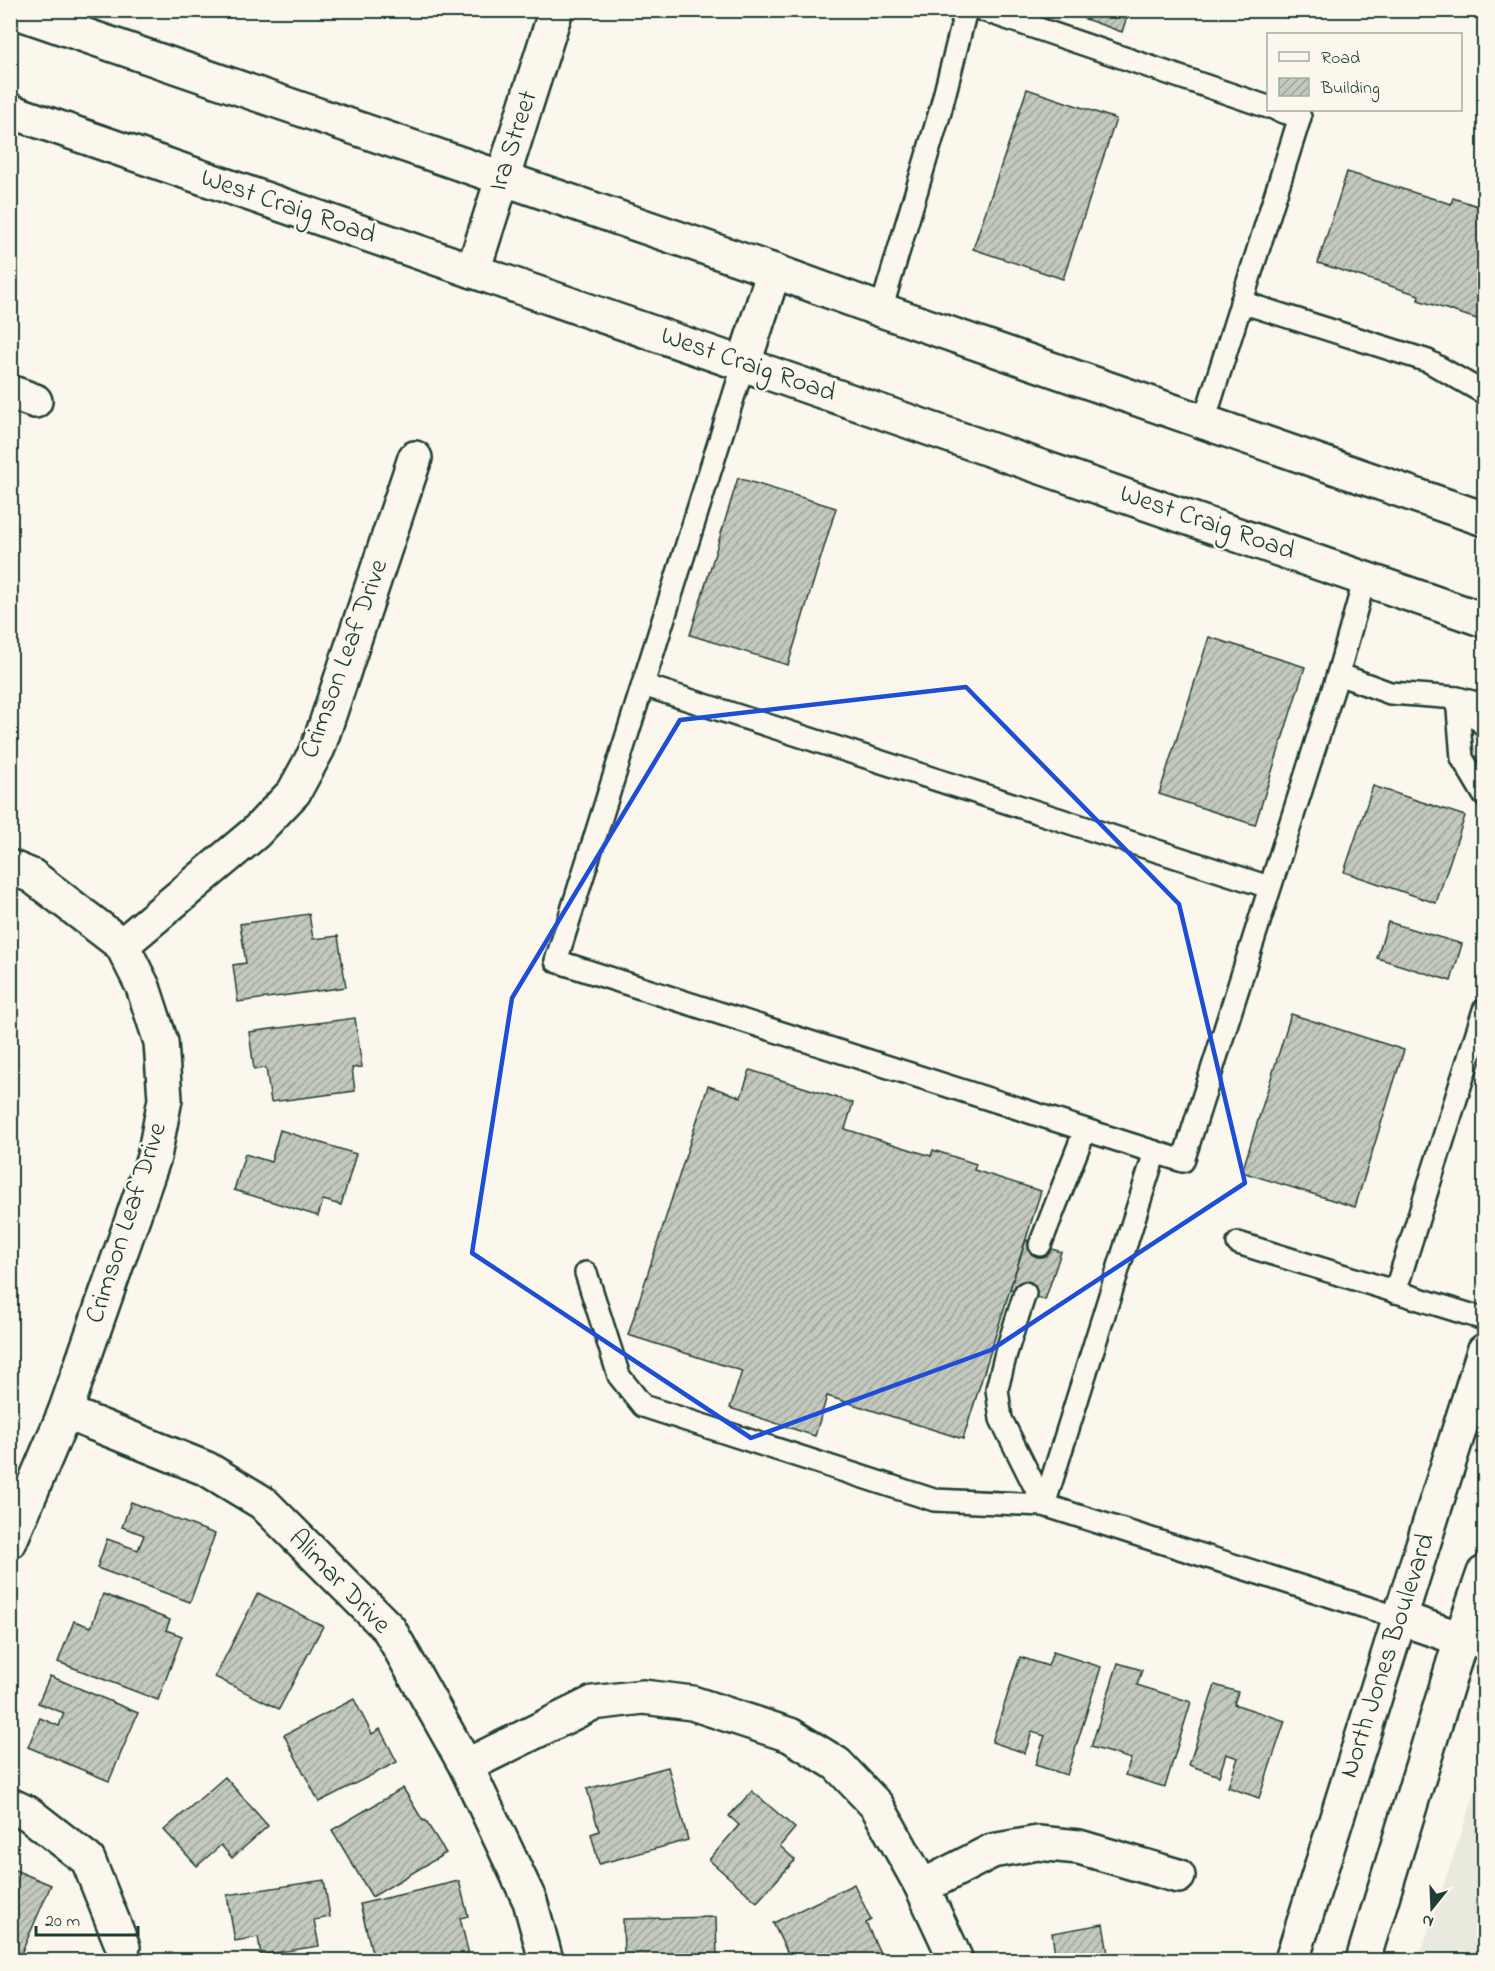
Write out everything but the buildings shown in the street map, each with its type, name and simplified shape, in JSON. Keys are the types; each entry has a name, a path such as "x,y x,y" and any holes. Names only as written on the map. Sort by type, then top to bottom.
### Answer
{"main road":[{"path":"10,10 774,271 1485,519"},
{"name":"Ira Street","path":"473,271 556,10"},
{"name":"West Craig Road","path":"10,111 1485,620"},
{"path":"744,363 774,271"},
{"name":"Crimson Leaf Drive","path":"10,1540 65,1412 154,1157 165,1099 161,1042 143,987 122,945 255,833 294,792 318,748 415,458"},
{"path":"10,867 32,876 122,945"},
{"name":"North Jones Boulevard","path":"1292,1960 1485,1351"},
{"name":"Alimar Drive","path":"65,1412 207,1469 263,1503 389,1629 466,1766 530,1901 546,1960"},
{"path":"1363,1960 1473,1644 1485,1573"},
{"path":"1400,1618 1473,1644"},
{"path":"466,1766 593,1703 643,1697 692,1703 790,1735 837,1764 876,1806 922,1887 956,1960"},
{"path":"10,1805 29,1814 88,1860 123,1947"},
{"path":"922,1887 992,1851 1038,1843 1079,1847 1178,1876"}],"lane":[{"path":"881,310 940,112 966,10"},
{"path":"983,10 1267,106"},
{"path":"1204,421 1300,117 1279,111"},
{"path":"1241,302 1428,361 1485,393"},
{"path":"744,363 556,962 1183,1161 1338,674 1365,578"},
{"path":"1338,674 1390,693 1457,698 1485,705"},
{"path":"643,685 1269,887"},
{"path":"1457,698 1485,725"},
{"path":"1457,698 1462,758 1485,795"},
{"path":"1395,1292 1485,1010"},
{"path":"1040,1245 1085,1130"},
{"path":"1044,1505 1155,1152"},
{"path":"1238,1243 1485,1319"},
{"path":"586,1273 619,1376 643,1406 934,1500 1044,1505 1400,1618"},
{"path":"1025,1293 1005,1353 997,1389 1001,1419 1044,1505"}],"highlighted area":[{"path":"966,687 1179,904 1245,1183 991,1350 751,1438 472,1253 512,998 680,720"}],"shaded area":[{"path":"1484,1766 1484,1960 1418,1960"}]}
